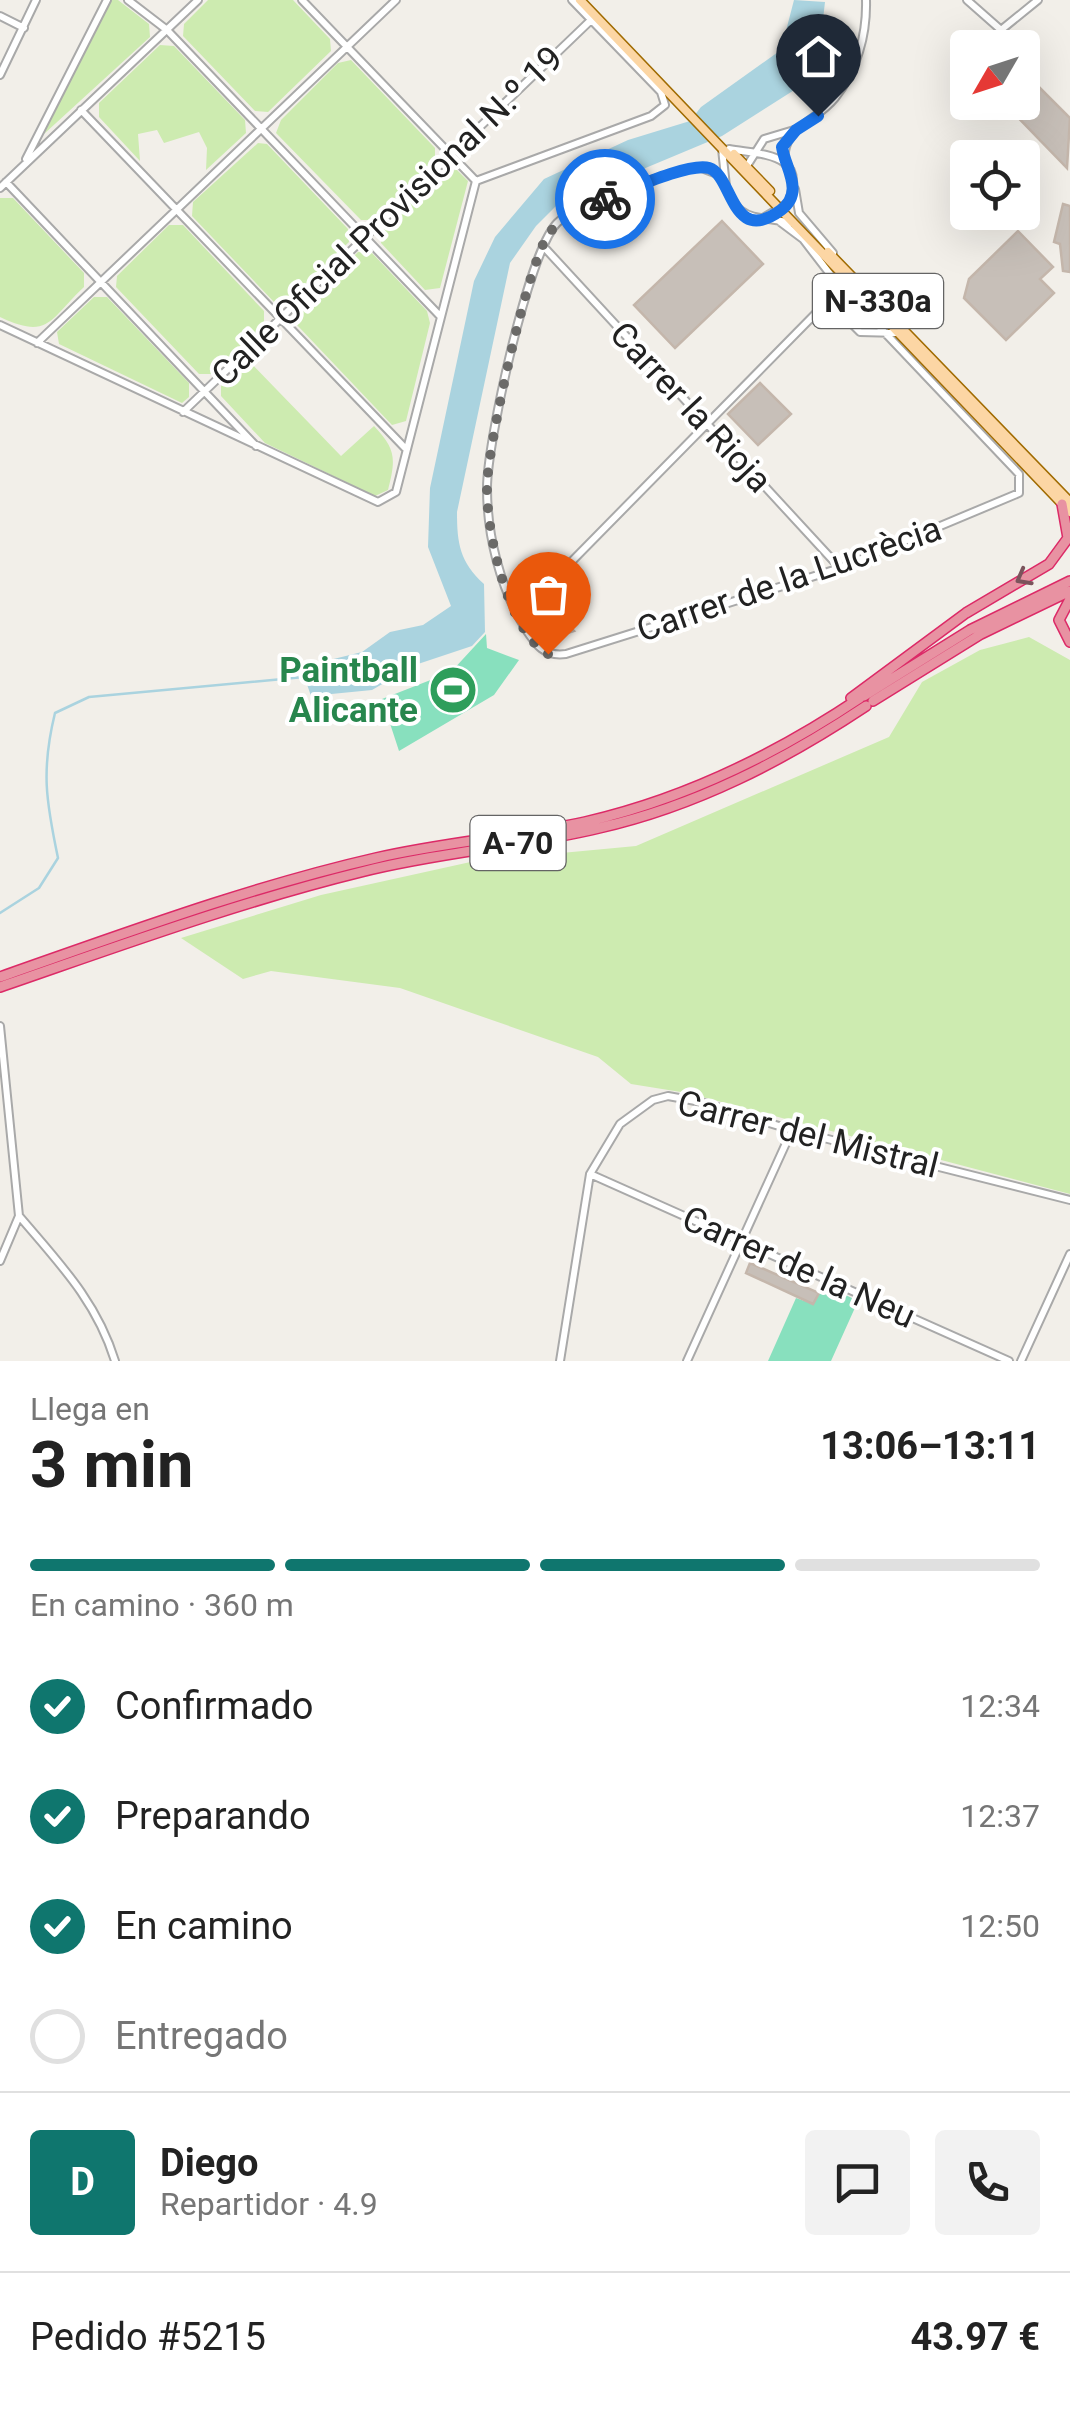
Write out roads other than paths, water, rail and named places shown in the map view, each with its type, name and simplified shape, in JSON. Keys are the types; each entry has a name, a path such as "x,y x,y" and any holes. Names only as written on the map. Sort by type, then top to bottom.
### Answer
{"highway":[{"path":"722,776 812,723 966,613 1055,560 1068,538 1067,506"},
{"name":"A-70","path":"150,932 357,872 573,834 659,812 754,773 970,630 1070,581"},
{"path":"1070,595 1059,620 1070,642"},
{"name":"A-70","path":"0,976 150,932 347,865 594,820 669,798 786,744 981,634 1070,595"},
{"name":"A-70","path":"0,986 65,959"}],"main road":[{"name":"N-330a","path":"582,0 836,258 1067,506"},
{"name":"N-330a","path":"783,208 803,235 1067,506"}],"street":[{"path":"0,75 3,61 36,0"},
{"path":"24,165 107,0"},
{"path":"128,0 166,30 440,317"},
{"path":"198,0 3,185 258,448"},
{"path":"302,0 476,181"},
{"path":"37,342 396,0"},
{"path":"476,181 652,116 665,105 661,92 572,0"},
{"path":"745,169 764,139 796,130 818,116 846,83 860,50 866,0"},
{"path":"967,0 1002,30 1038,0"},
{"path":"0,16 24,28"},
{"name":"Calle Oficial Provisional N.º 19","path":"183,412 590,20"},
{"path":"81,110 405,448"},
{"path":"796,130 782,147 799,214 836,258"},
{"path":"725,188 725,147 754,150 785,164"},
{"path":"794,224 757,219 735,210 714,170 691,169 574,211 558,222 543,246 517,335 488,474 493,543 518,616 830,300 833,278"},
{"path":"0,325 378,502 396,492 476,181"},
{"path":"757,219 783,208 794,184"},
{"path":"778,220 803,235 833,278 972,422"},
{"name":"Carrer la Rioja","path":"543,246 840,568"},
{"path":"819,310 838,310 860,332 899,333"},
{"path":"921,355 942,390"},
{"path":"954,403 967,404 972,422"},
{"name":"Carrer de la Lucrècia","path":"518,616 534,642 548,654 566,654 840,568 1012,499 1022,486 1020,474 972,422"},
{"path":"0,1026 20,1216 0,1261"},
{"name":"Carrer del Mistral","path":"560,1361 590,1174 620,1124 653,1100 668,1096 1070,1200"},
{"path":"687,1361 792,1130"},
{"name":"Carrer de la Neu","path":"590,1174 1009,1361"},
{"path":"20,1216 85,1292 103,1322 115,1361"},
{"path":"1021,1361 1070,1254"}],"water":[{"path":"794,0 825,2 820,45 813,67 799,87 722,136 557,205 536,226 510,263 457,512 462,552 484,584 485,632 472,646 415,665 372,690 311,696 301,667 362,652 390,632 423,625 451,606 428,547 430,488 474,281 495,237 544,179 628,140 690,121 701,107 781,50"}],"waterway":[{"path":"0,913 39,888 58,858 47,785 55,713 89,697 304,677"}],"place":[{"name":"Paintball Alicante","path":"453,690"}]}
